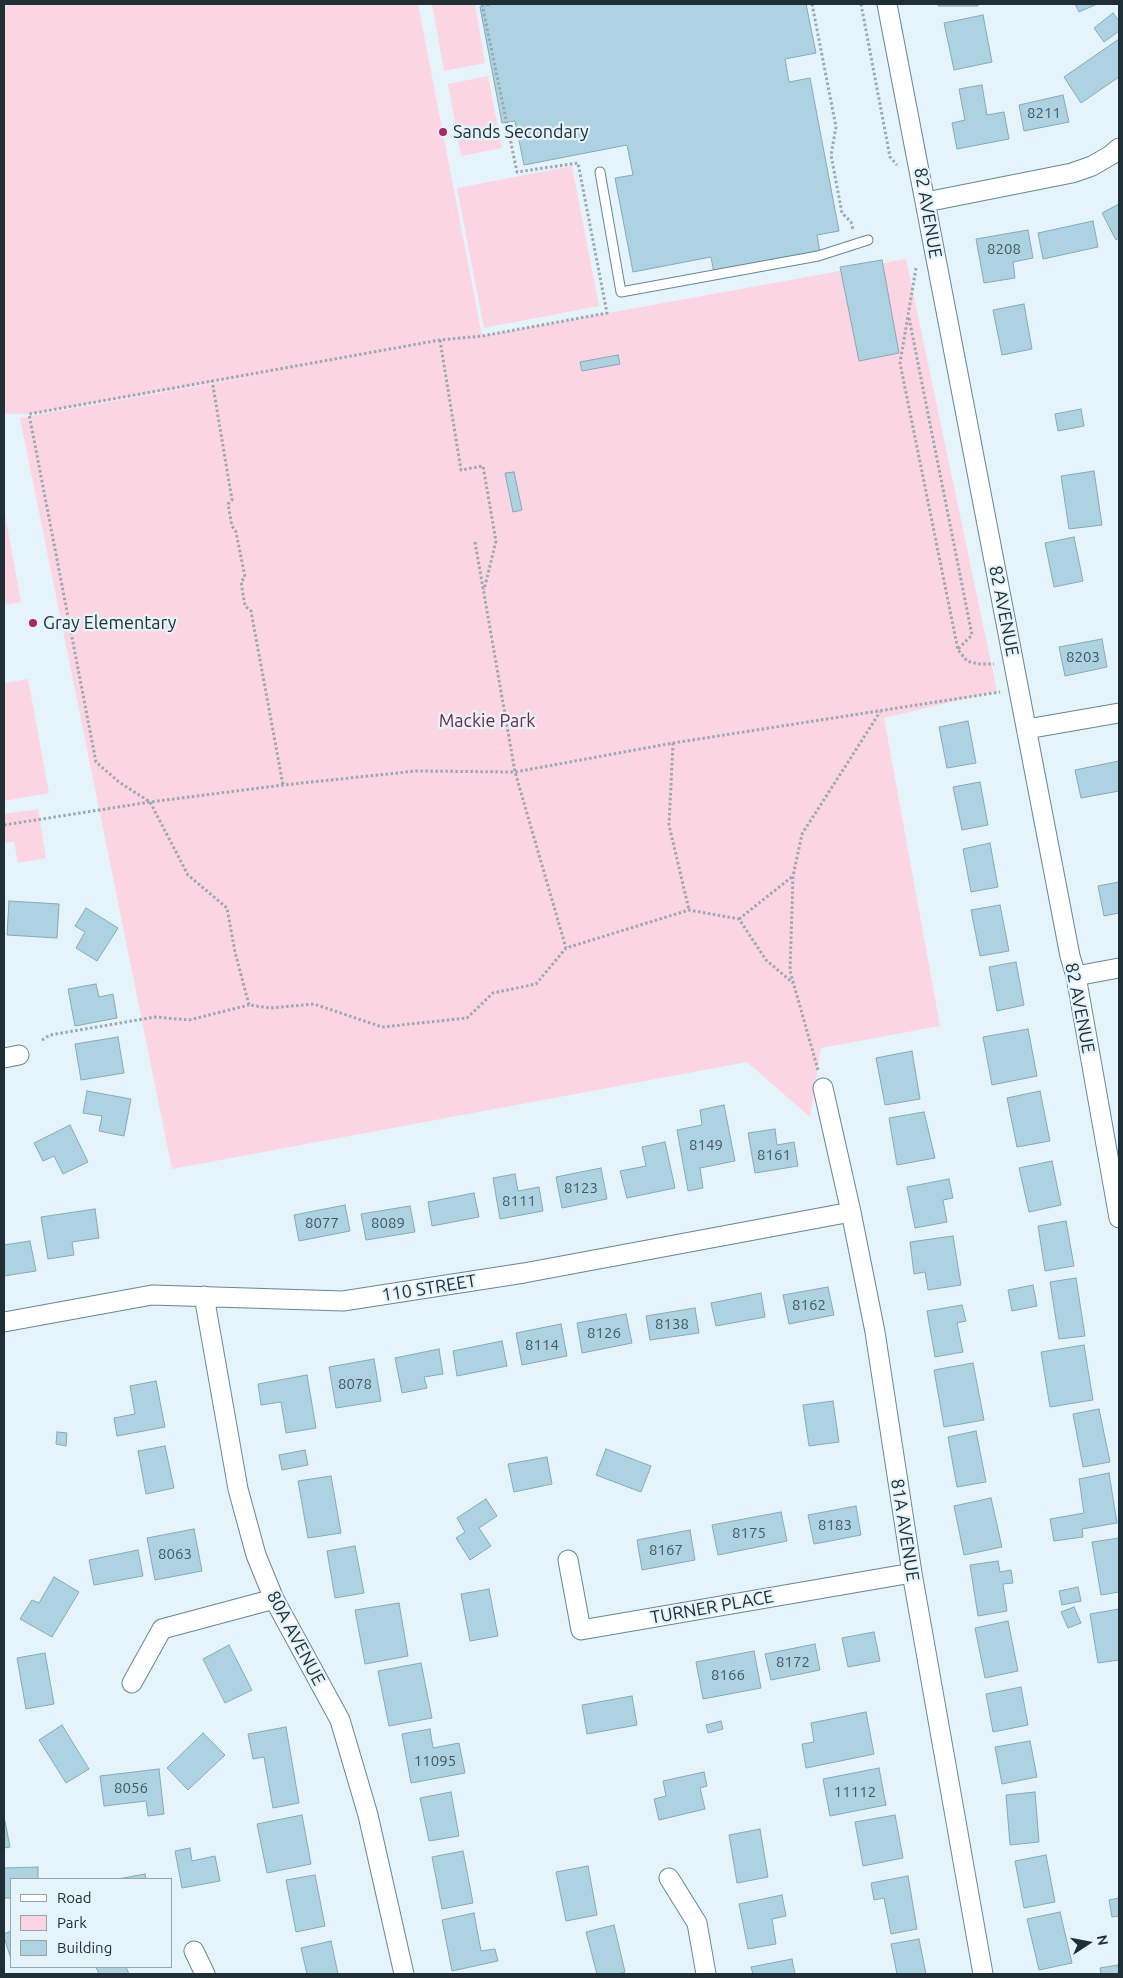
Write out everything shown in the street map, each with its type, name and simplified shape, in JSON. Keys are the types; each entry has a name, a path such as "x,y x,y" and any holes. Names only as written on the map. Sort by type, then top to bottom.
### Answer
{"street":[{"name":"82 AVENUE","path":"887,4 1076,976 1119,1218"},
{"path":"926,202 1072,173 1092,166 1119,148"},
{"path":"1027,729 1119,713"},
{"path":"1076,976 1119,968"},
{"name":"81A AVENUE","path":"823,1088 851,1212 875,1332 912,1573 983,1974"},
{"name":"110 STREET","path":"4,1322 152,1295 343,1301 524,1273 851,1212"},
{"name":"80A AVENUE","path":"204,1296 238,1489 256,1555 274,1599 340,1720 368,1815 404,1974"},
{"name":"TURNER PLACE","path":"568,1560 581,1630 912,1573"},
{"path":"132,1683 162,1629 274,1599"},
{"path":"669,1878 697,1923 706,1974"},
{"path":"194,1951 205,1974"}],"lane":[{"path":"600,172 622,292 818,256 868,240"}],"path":[{"path":"249,1005 234,952 227,908 188,875 150,802 120,782 96,762 29,414 440,340 482,336 606,313 578,163 517,172 482,4"},
{"path":"812,4 836,127 831,155 842,213 851,222 854,229 850,236"},
{"path":"861,4 890,158 901,170"},
{"path":"918,261 900,363 958,650 967,661 978,664 995,664"},
{"path":"908,315 972,635 958,650"},
{"path":"440,340 461,470 483,466 496,541 483,593"},
{"path":"212,380 232,500 228,504 245,577 241,582 245,606 251,611 283,785"},
{"path":"475,542 515,772 566,948"},
{"path":"4,825 150,802 416,771 515,772 673,742 1001,692"},
{"path":"823,1088 790,971 793,876 802,834 880,711"},
{"path":"673,742 669,825 689,910"},
{"path":"739,919 793,876"},
{"path":"42,1040 50,1035 155,1017 189,1020 249,1005 270,1008 314,1004 382,1027 467,1018 493,993 536,984 566,948 689,910 739,919 766,960 793,983"}],"green space":[{"name":"Mackie Park","path":"4,4 418,4 482,336 906,259 997,691 884,718 940,1026 821,1048 810,1117 747,1062 172,1169 20,418 276,372 29,414 4,414"},
{"path":"432,4 475,4 485,63 444,71"},
{"path":"488,76 502,148 461,156 448,84"},
{"path":"572,166 599,306 484,328 457,188"},
{"path":"4,509 21,602 4,605"},
{"path":"28,679 49,793 4,801 4,683"},
{"path":"38,809 46,858 18,863 14,842 4,843 4,814"}],"building":[{"path":"490,4 806,4 816,53 785,59 789,82 810,78 839,231 817,235 820,252 714,273 711,257 633,272 615,178 633,175 627,145 524,165 515,121 502,123 480,7"},
{"path":"938,4 978,4 978,6 938,6"},
{"path":"1075,4 1097,4 1079,12"},
{"path":"1113,13 1119,21 1119,31 1104,42 1094,28"},
{"path":"983,15 992,62 954,70 944,23"},
{"path":"1119,39 1119,77 1081,103 1064,77"},
{"path":"982,85 987,115 1004,112 1009,139 957,149 952,123 965,120 959,89"},
{"path":"1063,95 1069,122 1024,131 1019,105"},
{"path":"1119,204 1119,238 1116,240 1102,213"},
{"path":"1093,221 1098,247 1043,259 1038,233"},
{"path":"1028,230 1033,258 1013,262 1015,278 984,283 976,239"},
{"path":"882,260 899,353 859,361 840,267"},
{"path":"1024,304 1032,349 1002,355 993,310"},
{"path":"618,355 620,364 582,371 580,362"},
{"path":"1081,409 1084,426 1058,431 1055,414"},
{"path":"1094,471 1102,525 1069,529 1061,476"},
{"path":"514,472 522,510 513,512 505,473"},
{"path":"1074,537 1083,581 1054,587 1045,543"},
{"path":"1102,639 1107,667 1065,676 1059,647"},
{"path":"968,721 976,763 947,768 939,727"},
{"path":"1119,761 1119,791 1081,798 1075,770"},
{"path":"980,782 988,825 962,830 953,787"},
{"path":"990,843 998,887 971,892 963,849"},
{"path":"1119,882 1119,913 1104,916 1098,886"},
{"path":"9,901 59,904 57,938 7,935"},
{"path":"1000,905 1009,951 980,956 971,910"},
{"path":"86,908 118,928 97,961 76,948 85,932 75,926"},
{"path":"1016,962 1024,1005 997,1011 989,967"},
{"path":"96,984 99,997 113,994 117,1018 75,1026 68,989"},
{"path":"1028,1029 1037,1076 992,1085 983,1037"},
{"path":"118,1037 124,1073 81,1080 75,1044"},
{"path":"912,1051 920,1099 885,1105 876,1058"},
{"path":"87,1091 131,1099 124,1136 99,1131 102,1116 83,1113"},
{"path":"1040,1091 1050,1141 1017,1147 1007,1098"},
{"path":"724,1105 735,1161 700,1168 703,1188 688,1191 677,1130 702,1125 700,1110"},
{"path":"924,1112 935,1158 897,1165 889,1118"},
{"path":"70,1125 88,1162 63,1174 54,1156 43,1161 34,1143"},
{"path":"775,1129 777,1145 794,1142 798,1166 755,1173 748,1133"},
{"path":"665,1142 675,1188 627,1198 620,1171 646,1166 642,1147"},
{"path":"1052,1161 1061,1205 1029,1212 1019,1168"},
{"path":"601,1168 607,1199 562,1208 556,1177"},
{"path":"515,1174 518,1191 539,1187 543,1211 500,1219 493,1178"},
{"path":"949,1179 953,1198 943,1200 947,1222 915,1228 907,1187"},
{"path":"474,1193 479,1217 432,1226 428,1202"},
{"path":"345,1205 350,1231 299,1241 294,1215"},
{"path":"410,1206 415,1232 366,1240 361,1214"},
{"path":"95,1209 99,1238 72,1242 74,1255 48,1259 41,1217"},
{"path":"1066,1221 1074,1266 1045,1271 1038,1226"},
{"path":"953,1236 961,1285 928,1290 925,1272 914,1274 910,1242"},
{"path":"30,1241 36,1271 4,1276 4,1245"},
{"path":"1076,1278 1085,1336 1059,1339 1050,1282"},
{"path":"1033,1285 1037,1306 1012,1311 1008,1290"},
{"path":"828,1287 834,1315 789,1324 783,1295"},
{"path":"761,1293 765,1317 716,1326 711,1303"},
{"path":"962,1305 966,1321 957,1323 963,1352 935,1357 927,1311"},
{"path":"695,1308 699,1333 650,1340 646,1316"},
{"path":"626,1314 632,1343 582,1353 577,1323"},
{"path":"561,1324 567,1356 522,1365 516,1333"},
{"path":"502,1341 507,1366 457,1376 453,1351"},
{"path":"1084,1345 1093,1400 1050,1407 1041,1352"},
{"path":"439,1349 443,1374 424,1377 427,1388 402,1393 395,1358"},
{"path":"374,1359 381,1401 336,1408 329,1367"},
{"path":"973,1363 984,1420 944,1427 934,1370"},
{"path":"307,1375 316,1428 286,1433 281,1402 261,1405 258,1384"},
{"path":"156,1381 165,1427 117,1436 114,1418 135,1414 130,1386"},
{"path":"833,1401 839,1442 809,1446 803,1405"},
{"path":"1099,1409 1110,1462 1083,1467 1073,1414"},
{"path":"976,1431 986,1482 957,1487 948,1437"},
{"path":"57,1432 67,1433 66,1446 56,1444"},
{"path":"165,1446 174,1488 146,1494 138,1451"},
{"path":"606,1449 651,1466 641,1492 596,1475"},
{"path":"305,1450 308,1465 282,1470 279,1455"},
{"path":"547,1457 552,1484 514,1492 508,1464"},
{"path":"1109,1473 1117,1523 1082,1529 1083,1537 1054,1541 1050,1519 1084,1513 1079,1479"},
{"path":"331,1476 341,1533 308,1538 298,1481"},
{"path":"991,1498 1002,1547 964,1555 954,1506"},
{"path":"486,1499 497,1516 479,1528 491,1546 470,1560 456,1538 465,1532 457,1518"},
{"path":"856,1506 861,1535 814,1544 808,1515"},
{"path":"781,1512 787,1541 718,1555 712,1525"},
{"path":"194,1529 202,1571 155,1580 147,1538"},
{"path":"690,1530 695,1560 642,1570 637,1540"},
{"path":"1119,1538 1119,1592 1101,1595 1092,1542"},
{"path":"355,1546 364,1593 335,1598 327,1551"},
{"path":"138,1550 143,1576 94,1585 89,1560"},
{"path":"998,1561 1000,1572 1011,1570 1013,1583 1003,1584 1007,1611 978,1616 970,1565"},
{"path":"54,1577 79,1592 52,1637 20,1619 32,1600 39,1603"},
{"path":"1078,1587 1081,1601 1062,1605 1059,1591"},
{"path":"489,1589 498,1636 470,1641 461,1594"},
{"path":"399,1603 408,1656 365,1664 355,1610"},
{"path":"1074,1607 1081,1623 1068,1628 1061,1612"},
{"path":"1119,1609 1119,1660 1098,1663 1090,1614"},
{"path":"1008,1621 1018,1671 985,1678 975,1628"},
{"path":"874,1632 880,1661 848,1667 842,1638"},
{"path":"815,1644 820,1670 771,1680 765,1654"},
{"path":"229,1645 252,1690 225,1703 203,1659"},
{"path":"754,1651 761,1688 703,1699 696,1662"},
{"path":"45,1653 54,1704 26,1709 17,1658"},
{"path":"421,1663 432,1718 389,1726 378,1671"},
{"path":"1021,1687 1028,1725 993,1732 986,1694"},
{"path":"632,1696 637,1725 587,1734 582,1705"},
{"path":"866,1712 874,1754 806,1768 802,1744 814,1742 811,1723"},
{"path":"721,1721 723,1729 708,1733 706,1725"},
{"path":"62,1725 89,1769 66,1783 39,1740"},
{"path":"286,1727 299,1803 273,1808 264,1757 253,1759 248,1734"},
{"path":"430,1729 433,1748 459,1743 465,1773 411,1783 402,1734"},
{"path":"203,1733 225,1755 188,1790 167,1768"},
{"path":"1030,1741 1037,1777 1002,1784 995,1747"},
{"path":"879,1768 886,1805 830,1816 823,1779"},
{"path":"159,1769 164,1814 148,1816 146,1801 104,1806 100,1776"},
{"path":"704,1772 707,1786 700,1788 705,1809 659,1820 654,1799 666,1796 663,1781"},
{"path":"451,1792 459,1836 429,1841 420,1798"},
{"path":"1035,1792 1039,1842 1010,1845 1006,1795"},
{"path":"302,1815 311,1864 267,1873 257,1824"},
{"path":"895,1815 903,1858 863,1866 855,1822"},
{"path":"4,1816 10,1847 4,1848"},
{"path":"760,1829 768,1877 737,1883 729,1835"},
{"path":"190,1848 192,1861 215,1856 220,1881 182,1888 175,1851"},
{"path":"463,1851 473,1903 442,1909 432,1857"},
{"path":"1046,1855 1055,1902 1024,1908 1015,1861"},
{"path":"588,1866 597,1915 566,1921 556,1872"},
{"path":"38,1867 38,1878 10,1878 10,1898 4,1898 4,1868"},
{"path":"145,1874 146,1878 123,1878"},
{"path":"315,1875 325,1926 296,1932 286,1880"},
{"path":"908,1876 917,1929 891,1934 884,1898 874,1900 871,1883"},
{"path":"782,1895 786,1916 772,1919 776,1944 748,1949 739,1904"},
{"path":"1119,1898 1119,1916 1112,1917 1109,1900"},
{"path":"1060,1912 1072,1963 1039,1970 1027,1919"},
{"path":"474,1913 481,1951 495,1949 498,1961 452,1971 442,1920"},
{"path":"614,1925 625,1972 597,1974 586,1932"},
{"path":"10,1931 10,1956 4,1937 4,1934"},
{"path":"919,1939 926,1974 897,1974 891,1944"},
{"path":"331,1941 338,1974 307,1974 301,1948"},
{"path":"792,1959 795,1974 753,1974 751,1967"},
{"path":"1118,1965 1119,1974 1101,1974 1100,1968"},
{"path":"96,1968 126,1968 129,1974 99,1974"}],"place":[{"name":"Sands Secondary","path":"443,132"},
{"name":"Gray Elementary","path":"33,623"}]}
